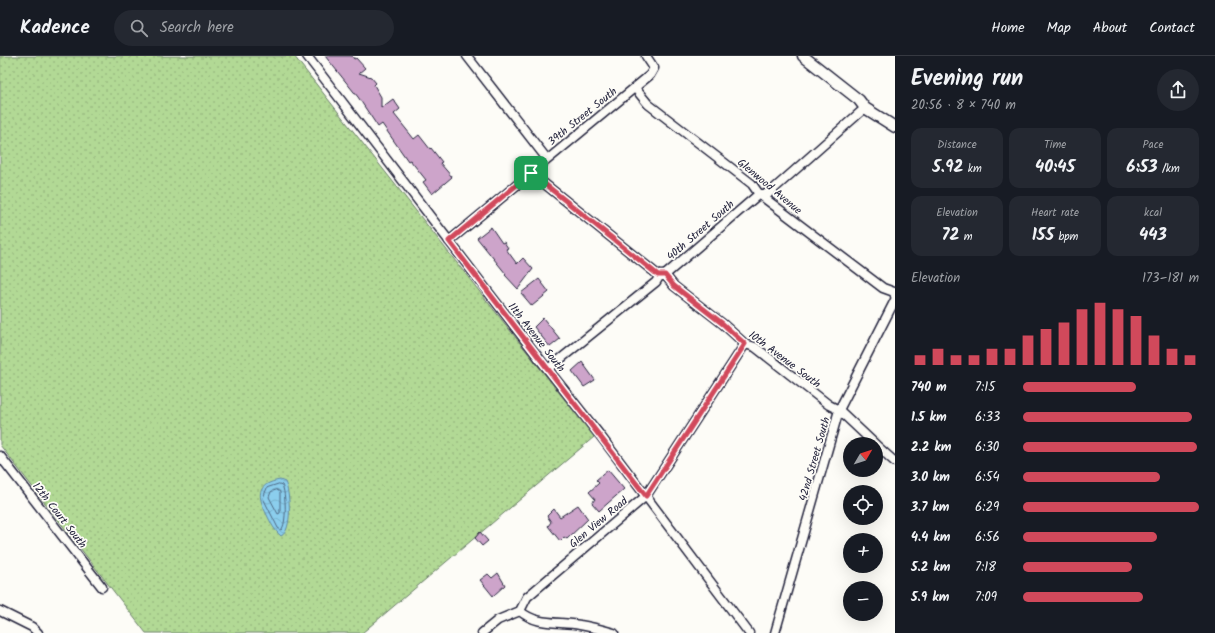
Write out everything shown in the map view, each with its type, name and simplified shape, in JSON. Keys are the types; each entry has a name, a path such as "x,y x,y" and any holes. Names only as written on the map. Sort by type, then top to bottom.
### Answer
{"street":[{"name":"11th Avenue South","path":"307,56 646,496 749,633"},
{"path":"467,56 547,159"},
{"name":"39th Street South","path":"449,241 650,75 654,68 646,56"},
{"path":"803,56 859,100 865,108 895,127"},
{"name":"Glenwood Avenue","path":"635,88 648,104 752,184 759,194 884,288 894,292 895,296"},
{"name":"40th Street South","path":"548,369 656,282 659,276 665,275 759,194 768,194 865,108"},
{"name":"10th Avenue South","path":"531,173 658,275 665,275 674,286 723,324 745,344 755,347 829,405 839,410 868,437"},
{"name":"42nd Street South","path":"775,633 839,410 895,300"},
{"name":"Glen View Road","path":"520,611 527,597 646,496 745,344"},
{"name":"10th Avenue South","path":"883,451 895,462"},
{"name":"12th Court South","path":"0,456 102,587"},
{"path":"0,611 32,627 38,633"},
{"path":"482,633 498,620 520,611 526,617 538,621 579,625 614,633"}],"green space":[{"path":"0,56 294,56 594,437 362,633 146,633 0,445"}],"water":[{"path":"280,480 285,482 289,502 289,519 285,533 281,536 270,521 260,497 266,484"}],"building":[{"path":"325,56 352,56 354,59 356,58 365,68 359,73 371,77 376,83 374,85 381,97 381,108 393,99 400,109 394,114 414,139 419,135 430,149 431,148 442,162 440,163 452,177 432,194 423,182 426,180 410,160 408,161 382,124 378,127 358,97"},
{"path":"491,227 502,243 504,242 508,248 506,249 517,264 523,258 533,269 518,289 505,275 506,274 477,238"},
{"path":"539,279 549,292 532,306 521,293"},
{"path":"543,318 560,339 550,347 534,327"},
{"path":"582,362 595,380 584,387 572,371"},
{"path":"608,470 624,489 599,511 592,503 595,499 589,492 599,483 596,480"},
{"path":"578,505 588,519 567,539 564,537 560,541 548,526 551,522 547,516 554,509 560,517"},
{"path":"480,532 488,541 482,546 475,538"},
{"path":"498,573 505,585 493,596 480,580 488,574 492,578"}],"route":[{"path":"531,173 658,275 665,275 674,286 723,324 745,344 646,496 449,241 531,173"}]}
